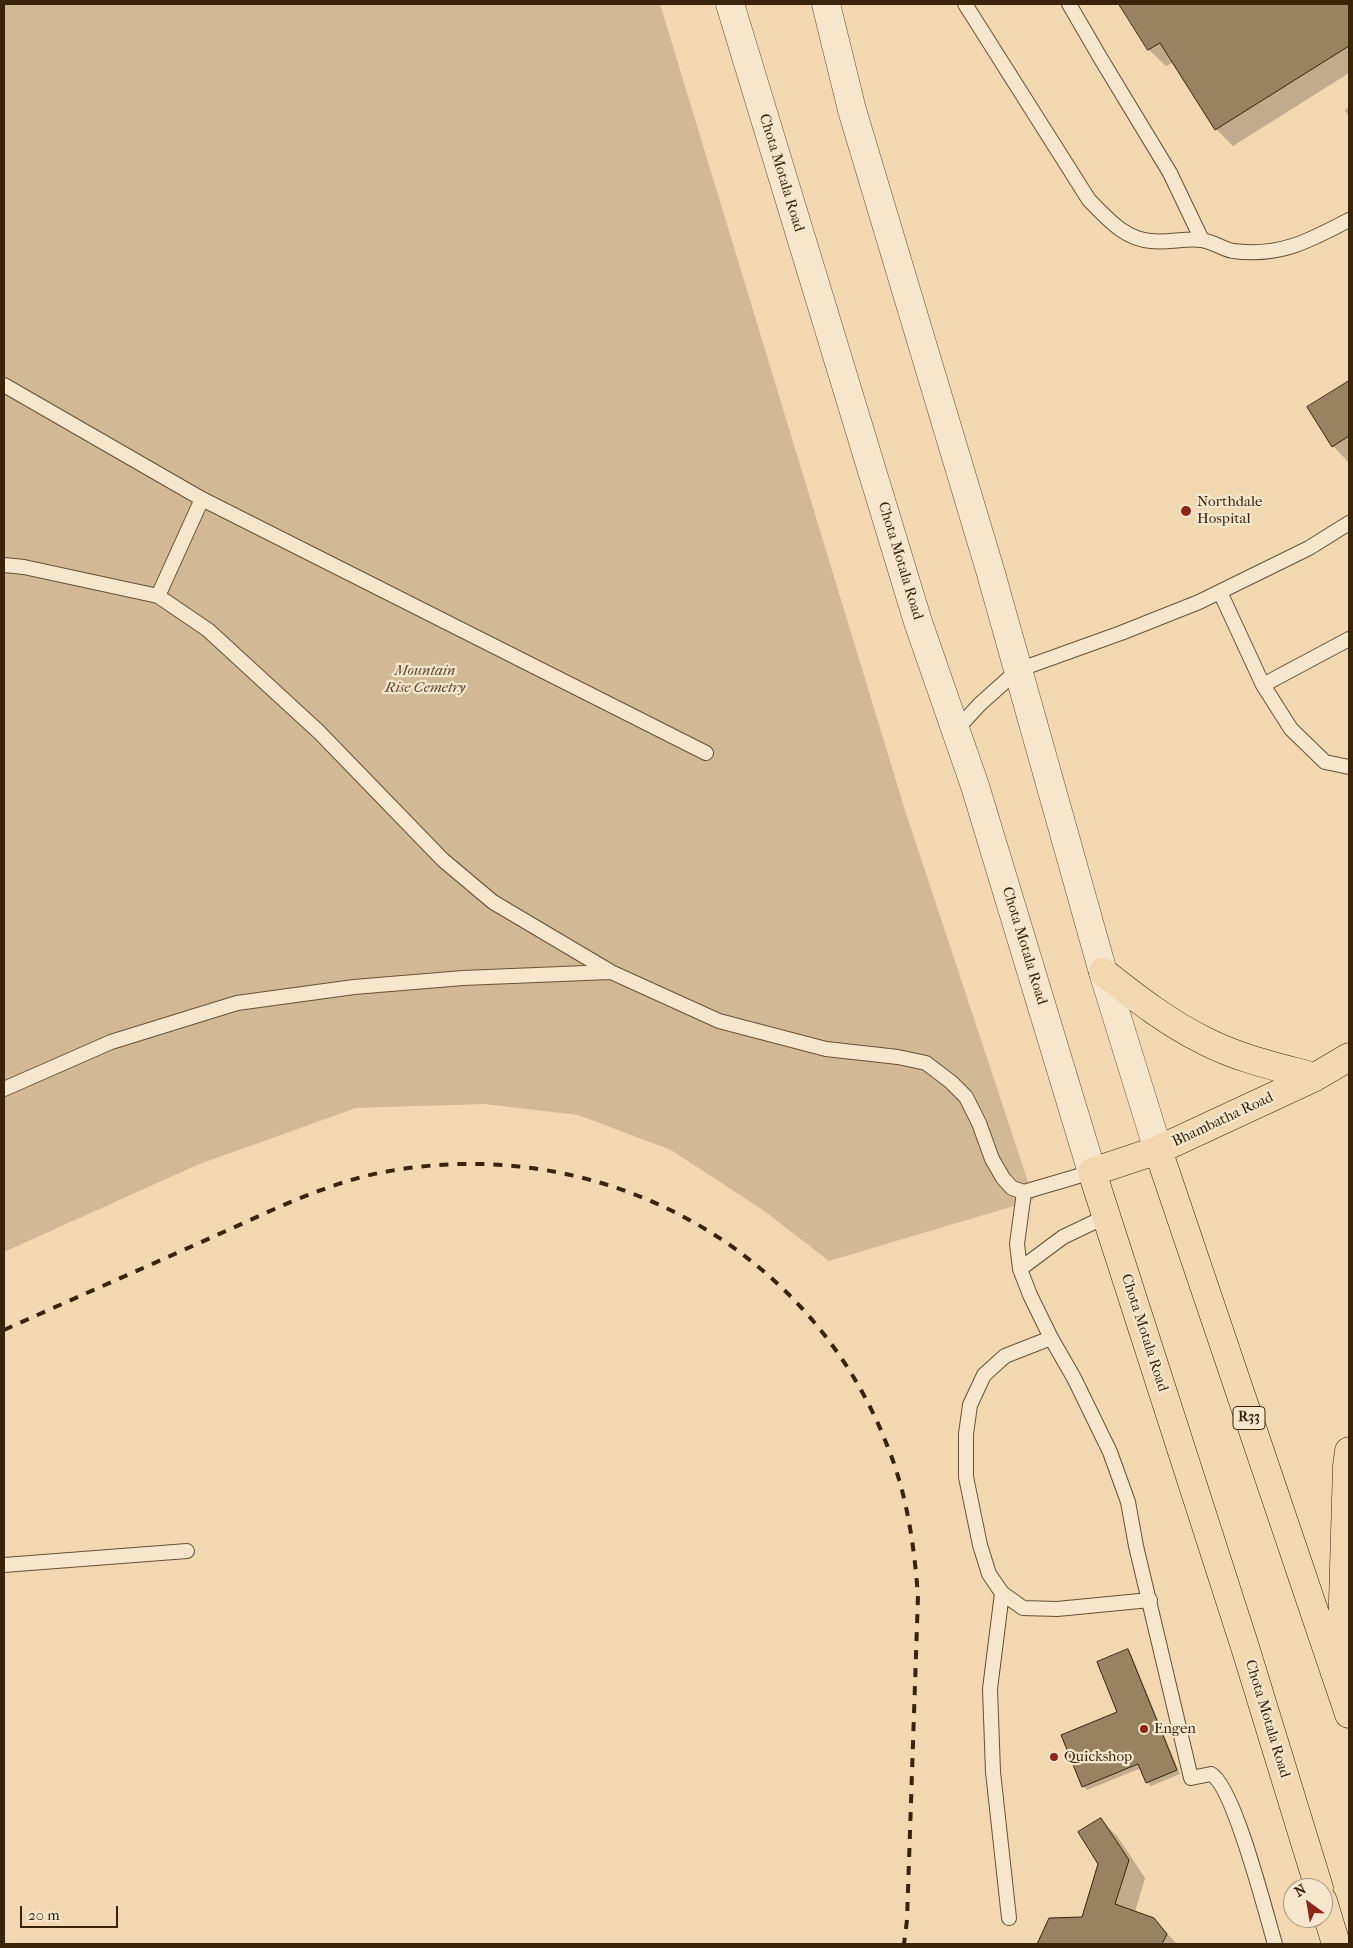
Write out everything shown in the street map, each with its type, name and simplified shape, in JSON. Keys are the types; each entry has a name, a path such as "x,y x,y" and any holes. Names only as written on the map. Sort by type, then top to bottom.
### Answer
{"main road":[{"path":"1103,972 1142,1002 1205,1041 1248,1059 1315,1077"},
{"name":"Bhambatha Road","path":"1092,1172 1158,1150 1315,1077 1349,1057"},
{"name":"R33","path":"1158,1150 1349,1714"},
{"name":"Chota Motala Road","path":"1092,1172 1245,1647 1316,1878"},
{"path":"1340,1686 1349,1451"},
{"path":"1331,1928 1336,1944"}],"street":[{"name":"Chota Motala Road","path":"730,4 918,622 975,786 1092,1172"},
{"path":"826,4 852,110 990,570 1103,972 1158,1150"}],"lane":[{"path":"965,4 1089,200 1116,226 1132,236 1151,241 1202,240 1231,250 1262,253 1298,245 1349,220"},
{"path":"1069,4 1170,173 1202,240"},
{"path":"4,385 202,498 706,754"},
{"path":"158,596 202,498"},
{"path":"956,730 980,704 1018,670 1121,633 1199,602 1309,548 1349,523"},
{"path":"4,565 24,567 158,596 208,630 305,719 443,860 493,902 611,972 719,1021 826,1049 898,1056 926,1063 951,1082 966,1097 979,1123 992,1159 1003,1178 1012,1188 1024,1192 1092,1172"},
{"path":"1220,592 1263,685 1291,729 1325,762 1349,767"},
{"path":"1263,685 1349,639"},
{"path":"4,1089 111,1042 237,1003 354,986 463,978 611,972"},
{"path":"1024,1192 1017,1244 1020,1269 1030,1295 1051,1338 1074,1378 1110,1452 1128,1502 1191,1778 1211,1774 1220,1781 1241,1828 1276,1944"},
{"path":"1020,1269 1063,1237 1107,1216"},
{"path":"1051,1338 1005,1356 984,1376 970,1405 966,1434 966,1477 980,1545 989,1574 1002,1593 1023,1608 1057,1609 1150,1600"},
{"path":"4,1565 187,1552"},
{"path":"1002,1593 990,1689 993,1772 1009,1918"}],"green space":[{"name":"Mountain Rise Cemetry","path":"4,4 660,4 904,807 1034,1200 829,1261 763,1210 671,1150 578,1115 485,1104 356,1108 197,1165 4,1252"}],"building":[{"path":"1119,4 1349,4 1349,46 1215,130 1160,43 1148,50"},
{"path":"1349,381 1349,436 1332,447 1307,407"},
{"path":"1128,1649 1177,1770 1146,1783 1138,1764 1082,1787 1061,1735 1117,1712 1097,1662"},
{"path":"1101,1818 1129,1860 1115,1904 1154,1918 1167,1934 1162,1944 1037,1944 1049,1918 1082,1917 1098,1864 1078,1832"}],"railway":[{"path":"4,1330 320,1190 384,1172 463,1164 541,1169 615,1188 685,1218 749,1259 805,1312 851,1374 887,1445 905,1501 912,1538 918,1596 907,1920 904,1944"}],"place":[{"name":"Northdale Hospital","path":"1186,511"},
{"name":"Engen","path":"1144,1729"},
{"name":"Quickshop","path":"1054,1757"}]}
